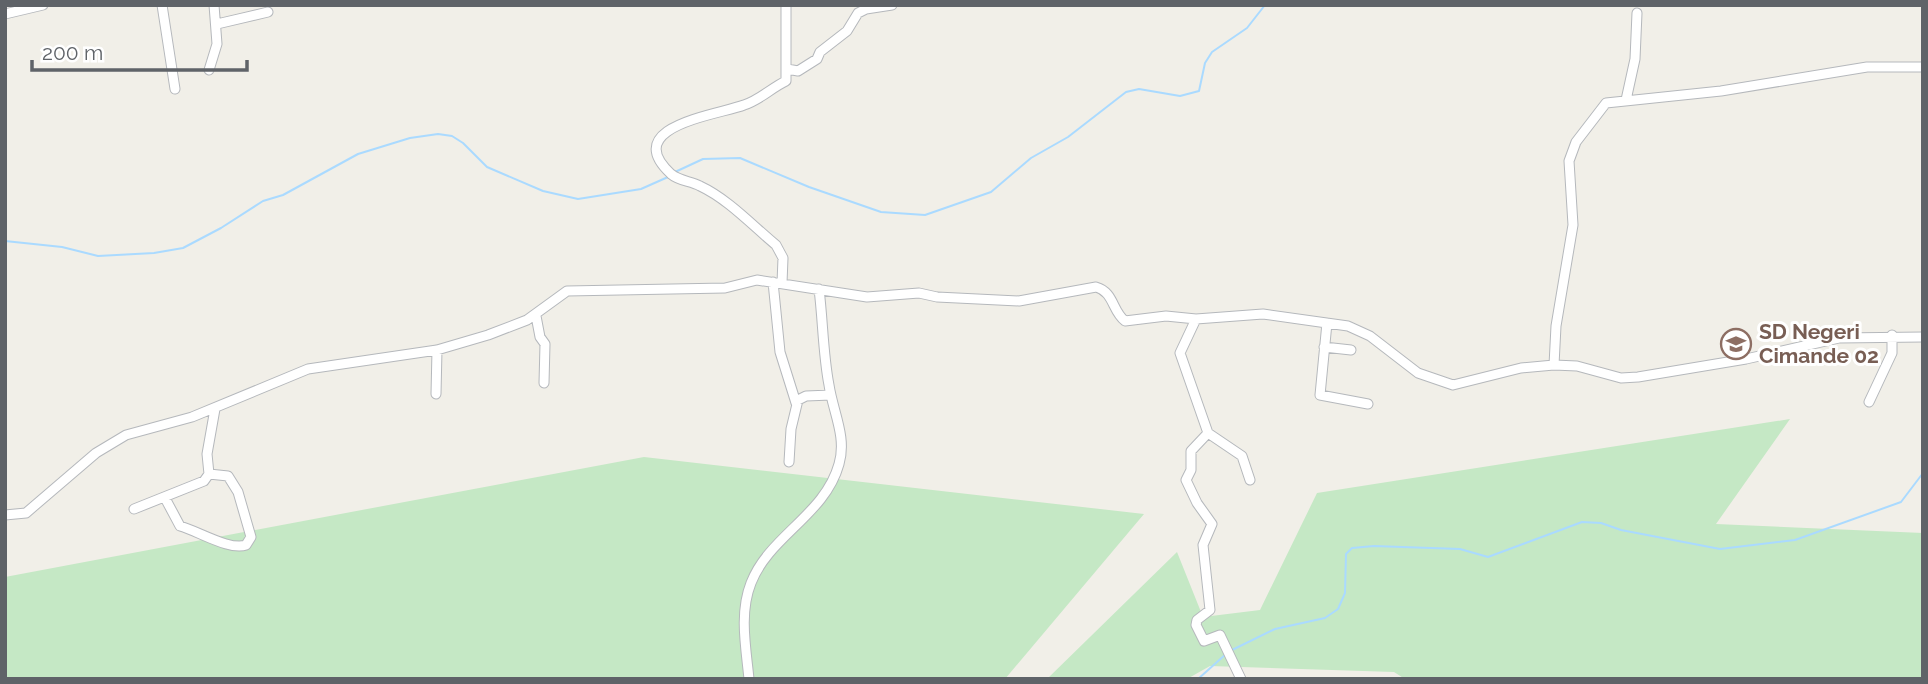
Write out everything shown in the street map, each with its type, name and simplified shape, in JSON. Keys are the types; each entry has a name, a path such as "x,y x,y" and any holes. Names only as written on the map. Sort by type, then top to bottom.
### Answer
{"street":[{"path":"5,14 43,5"},
{"path":"162,5 175,89"},
{"path":"209,70 216,44 215,5"},
{"path":"786,5 786,81 756,101 705,114 664,135 657,143 657,153 671,175 701,186 776,245 783,258 777,283 780,352 796,403 789,461"},
{"path":"787,69 798,71 817,59 820,52 847,31 858,13 892,5"},
{"path":"217,24 268,12"},
{"path":"1626,100 1635,59 1637,13"},
{"path":"1554,365 1556,326 1573,225 1568,169 1570,155 1585,129 1606,103 1721,91 1867,67 1923,67"},
{"path":"5,516 26,513 109,444 142,430 215,409 309,369 437,350 488,335 536,316 567,291 717,288 751,281 867,297 919,293 937,297 1019,301 1096,287 1107,293 1125,321 1166,316 1196,319 1263,314 1357,329 1407,366 1448,385 1462,384 1521,368 1554,365 1577,366 1630,378 1746,359 1830,340 1892,335 1923,337"},
{"path":"749,679 744,626 751,582 766,557 821,501 839,467 841,438 831,395 819,289"},
{"path":"536,316 540,337 545,344 544,383"},
{"path":"1196,319 1180,353 1208,433 1245,460 1250,480"},
{"path":"1327,324 1320,395 1368,404"},
{"path":"1869,402 1892,353 1892,335"},
{"path":"1324,347 1351,350"},
{"path":"436,394 437,350"},
{"path":"796,403 803,396 831,395"},
{"path":"134,509 204,481 209,474 207,454 215,409"},
{"path":"1208,433 1191,451 1191,466 1186,480 1197,503 1212,524 1203,545 1210,610 1196,625 1204,641 1220,635 1241,679"},
{"path":"165,498 180,526 204,533 230,547 246,545 251,537 238,492 228,476 209,474"}],"green space":[{"path":"1790,419 1716,524 1923,533 1923,679 1405,679 1394,672 1210,666 1187,679 1047,679 1177,552 1203,617 1260,610 1317,493"},
{"path":"644,457 1144,514 1005,679 5,679 5,577"}],"waterway":[{"path":"675,172 703,159 740,158 809,187 881,212 925,215 991,192 1031,158 1068,137 1126,92 1139,89 1180,96 1199,91 1205,63 1212,52 1247,28 1265,5"},
{"path":"5,241 62,247 98,256 154,253 183,248 263,201 283,195 358,154 410,138 438,134 452,136 463,143 487,167 543,191 578,199 641,189 668,177"},
{"path":"1230,651 1275,629 1325,618 1338,609 1345,593 1346,554 1352,548 1374,546 1460,549 1488,557 1582,522 1601,523 1621,530 1720,549 1795,540 1901,502 1923,473"},
{"path":"1198,679 1226,654"}],"place":[{"name":"SD Negeri Cimande 02","path":"1736,344"}]}
